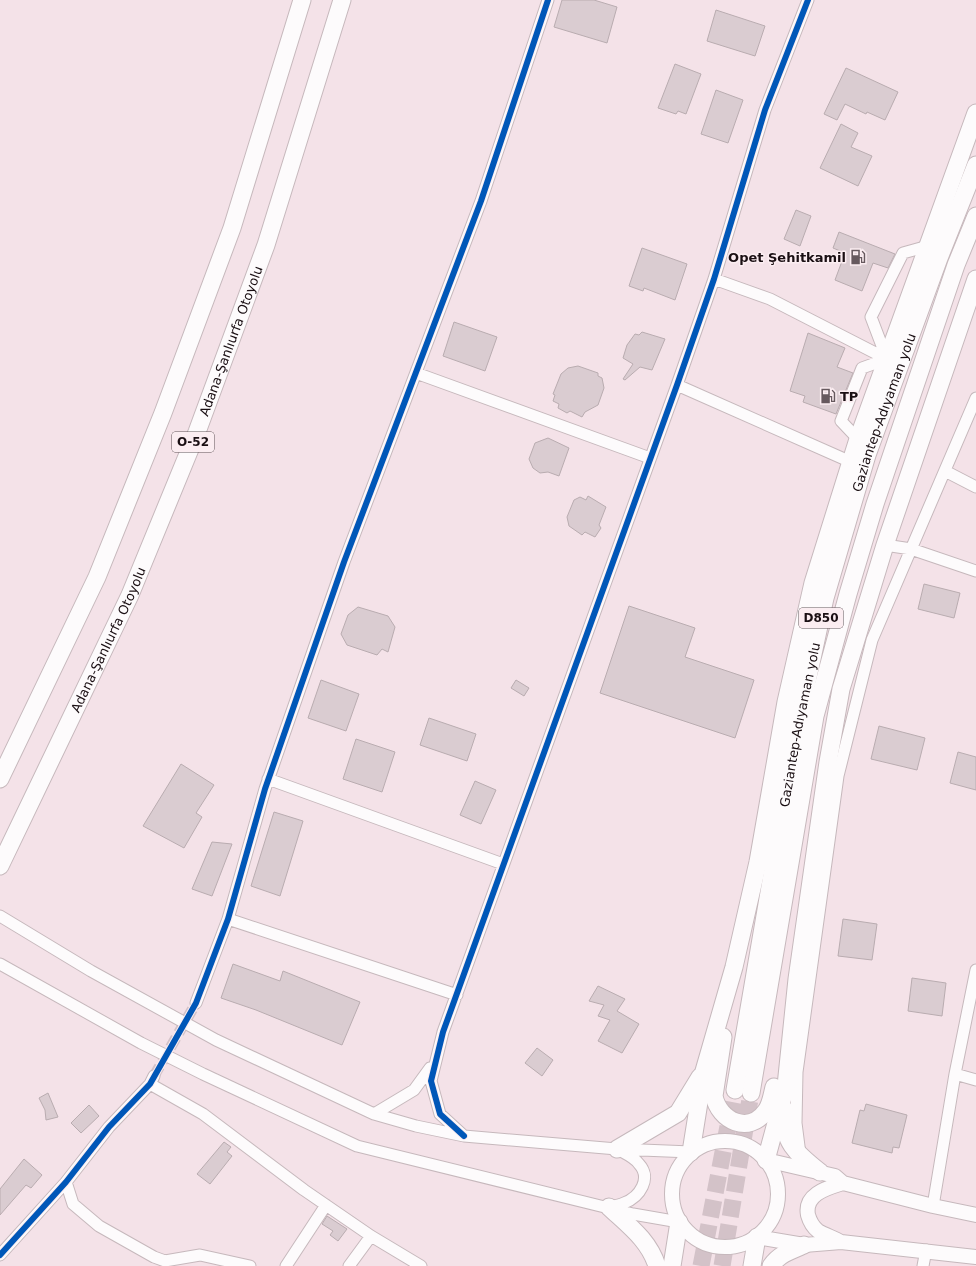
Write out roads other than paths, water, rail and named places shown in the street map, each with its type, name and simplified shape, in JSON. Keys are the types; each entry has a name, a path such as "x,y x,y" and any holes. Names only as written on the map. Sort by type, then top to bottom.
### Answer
{"highway":[{"name":"O-52","path":"0,779 97,577 162,413 232,228 302,0"},
{"name":"Adana-Şanlıurfa Otoyolu","path":"0,866 130,595 200,424 266,245 342,0"},
{"path":"691,1152 704,1071 734,967 758,862 786,702 813,583 858,439 976,113"},
{"name":"Gaziantep-Adıyaman yolu","path":"976,165 939,258 867,455 825,598 798,724 743,1091 816,716 848,594 875,504 951,280 976,216"},
{"path":"820,1172 801,1157 789,1142 785,1130 786,1086 797,979 828,762 841,689 885,545 976,279"},
{"path":"734,967 714,1096 716,1105 721,1113 728,1119 738,1122 746,1123 758,1118 767,1110 797,979"},
{"path":"617,1149 678,1113 704,1071"},
{"path":"766,1160 786,1086"},
{"path":"609,1207 643,1239 653,1253 657,1266"},
{"path":"672,1266 679,1222"},
{"path":"752,1266 757,1237"},
{"path":"771,1266 775,1260 804,1245"}],"main road":[{"path":"712,1142 734,1142 751,1148 766,1160 776,1180 777,1201 771,1221 757,1237 736,1246 714,1246 694,1238 679,1222 671,1197 672,1185 679,1167 691,1152 712,1142"},
{"path":"766,1160 835,1176 843,1182 933,1206 976,1214"},
{"path":"841,1242 818,1230 810,1221 807,1210 811,1199 820,1191 843,1182"},
{"path":"757,1237 804,1245 841,1242 926,1250 976,1258"}],"street":[{"path":"196,1003 228,919 268,779 342,569 480,201 548,0"},
{"path":"464,1136 440,1114 431,1081 435,1061 503,864 714,279 765,110 808,0"},
{"path":"887,359 871,317 903,253 928,246"},
{"path":"714,279 770,299 887,359"},
{"path":"416,373 650,458"},
{"path":"677,384 851,462"},
{"path":"801,1157 796,1122 797,1072 838,776 872,640 976,398"},
{"path":"945,471 976,488"},
{"path":"885,545 911,549 976,571"},
{"path":"268,779 503,864"},
{"path":"0,916 91,971 216,1040 374,1114 416,1126 464,1136 617,1149 691,1152"},
{"path":"228,919 457,994"},
{"path":"0,964 141,1043 203,1074 357,1146 633,1214 679,1222"},
{"path":"933,1206 955,1074 976,970"},
{"path":"374,1114 414,1090 424,1079 435,1061"},
{"path":"955,1074 976,1080"},
{"path":"0,1255 66,1182 108,1127 152,1080 203,1114 326,1205 371,1236 421,1266"},
{"path":"609,1207 625,1203 637,1195 642,1189 645,1180 644,1172 640,1165 634,1159 617,1149"},
{"path":"66,1182 73,1204 99,1226 165,1264 200,1255 250,1266"},
{"path":"286,1266 326,1205"},
{"path":"349,1266 371,1236"},
{"path":"923,1266 926,1250"}],"tunnel":[{"path":"154,1076 196,1003"},
{"path":"701,1266 735,1090"},
{"path":"722,1266 751,1093"}],"place":[{"name":"Opet Şehitkamil","path":"858,257"},
{"name":"TP","path":"828,396"}]}
